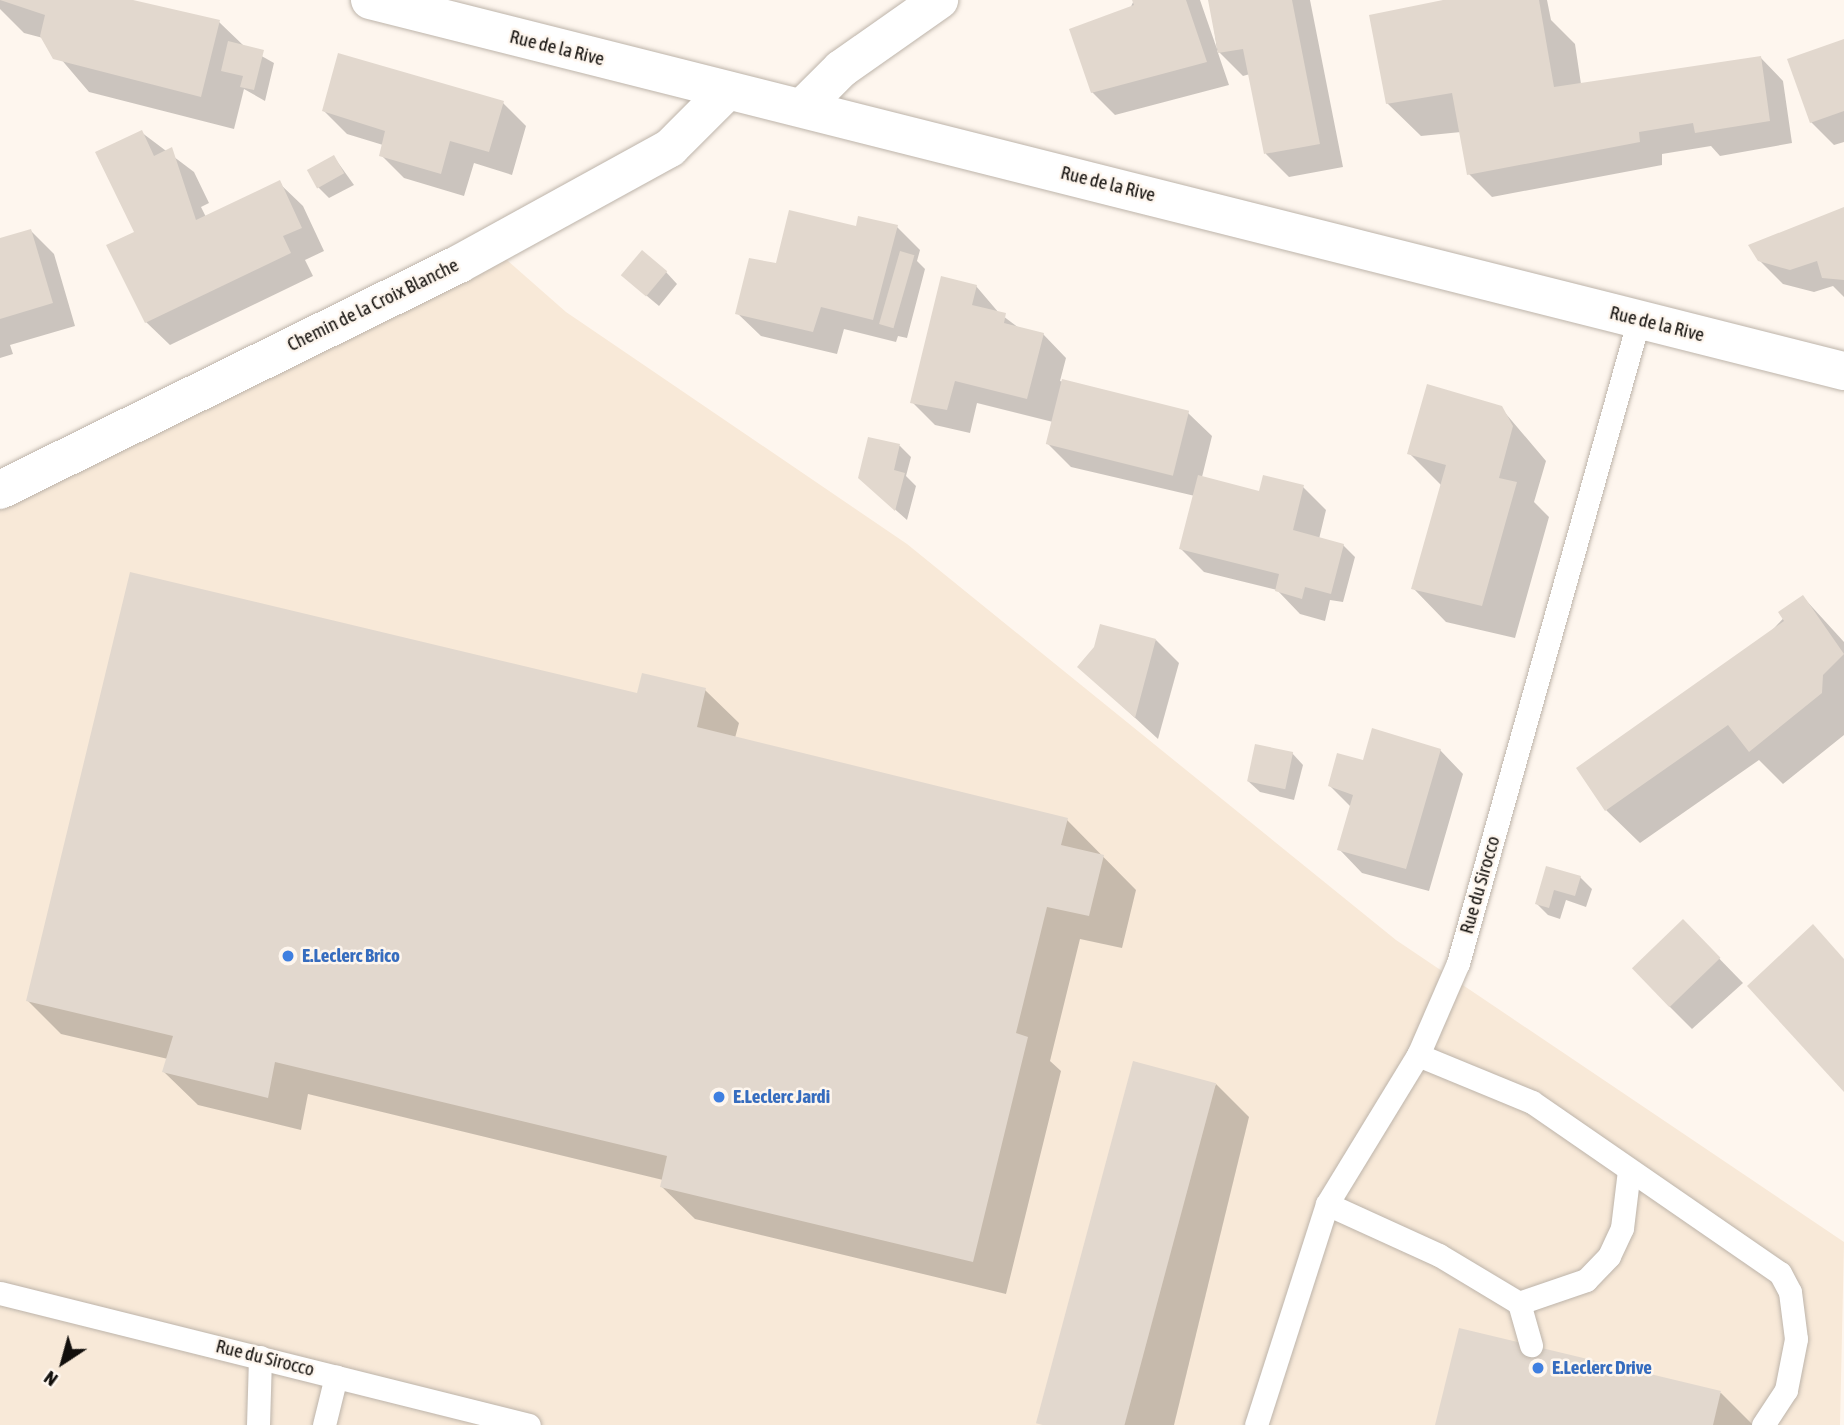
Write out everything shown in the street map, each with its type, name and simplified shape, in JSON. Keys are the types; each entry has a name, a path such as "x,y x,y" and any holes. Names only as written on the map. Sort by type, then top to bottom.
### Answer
{"street":[{"name":"Rue de la Rive","path":"370,0 1844,371"},
{"path":"802,108 841,69 939,0"},
{"name":"Chemin de la Croix Blanche","path":"0,490 459,264 670,148 727,91"}],"lane":[{"name":"Rue du Sirocco","path":"1256,1425 1327,1204 1418,1055 1458,963 1639,319"},
{"path":"1418,1055 1532,1102 1780,1273 1790,1292 1796,1339 1786,1390 1763,1425"},
{"path":"1519,1303 1586,1280 1609,1256 1622,1228 1629,1170"},
{"path":"1327,1204 1439,1255 1519,1303 1531,1345"},
{"name":"Rue du Sirocco","path":"0,1293 529,1425"},
{"path":"258,1425 260,1357"},
{"path":"324,1425 336,1376"}],"shaded area":[{"path":"491,246 566,312 907,544 1396,940 1844,1242 1840,1425 0,1425 0,491"}],"building":[{"path":"0,0 133,0 220,20 201,97 53,59 40,36 45,15"},
{"path":"1132,0 1186,0 1207,62 1091,93 1069,29 1134,5"},
{"path":"1208,0 1292,0 1320,144 1264,154 1243,49 1218,53"},
{"path":"1443,0 1539,0 1554,87 1761,56 1770,121 1695,133 1693,123 1639,132 1640,142 1467,175 1452,93 1386,104 1369,15"},
{"path":"1844,39 1844,111 1810,123 1787,59"},
{"path":"228,41 264,50 254,90 240,87 243,76 221,71"},
{"path":"338,53 504,101 489,152 450,141 441,174 379,156 385,131 322,111"},
{"path":"142,130 154,156 172,147 196,220 280,180 302,228 283,236 291,253 145,323 106,245 134,232 95,152"},
{"path":"334,155 344,173 317,188 307,170"},
{"path":"1844,207 1844,280 1822,278 1817,261 1790,270 1758,261 1748,245"},
{"path":"789,210 856,226 858,216 898,225 873,320 821,307 813,332 735,314 749,258 776,263"},
{"path":"31,229 53,303 0,319 0,238"},
{"path":"642,250 667,271 646,296 621,275"},
{"path":"900,251 914,255 893,328 879,324"},
{"path":"941,276 977,285 972,305 1006,313 1004,323 1044,333 1027,399 955,381 947,410 910,403"},
{"path":"1062,379 1189,411 1173,476 1046,444"},
{"path":"1427,384 1502,406 1513,426 1499,478 1517,482 1482,606 1411,589 1446,465 1407,454"},
{"path":"868,437 900,444 894,470 905,473 895,511 858,478"},
{"path":"1198,475 1259,491 1263,475 1304,485 1293,530 1344,544 1331,594 1305,587 1302,599 1275,591 1279,574 1179,549"},
{"path":"130,572 637,693 642,673 706,688 697,727 1068,818 1061,845 1104,855 1089,916 1047,907 1016,1033 1028,1037 973,1262 660,1187 667,1156 275,1062 268,1098 162,1072 173,1036 26,1001"},
{"path":"1803,595 1844,654 1823,675 1822,693 1749,752 1728,725 1605,811 1576,768 1784,621 1778,612"},
{"path":"1100,624 1156,639 1135,718 1077,667 1094,647"},
{"path":"1372,728 1441,749 1406,869 1337,850 1353,795 1328,786 1337,753 1363,760"},
{"path":"1255,744 1293,752 1285,789 1247,781"},
{"path":"1546,866 1581,876 1575,896 1554,890 1549,908 1535,904"},
{"path":"1683,919 1721,958 1669,1007 1632,968"},
{"path":"1813,924 1844,959 1844,1092 1747,986"},
{"path":"1133,1061 1216,1083 1125,1425 1036,1423"},
{"name":"E.Leclerc Drive","path":"1459,1328 1721,1391 1713,1425 1435,1425"}],"place":[{"name":"E.Leclerc Brico","path":"288,956"},
{"name":"E.Leclerc Jardi","path":"719,1097"},
{"name":"E.Leclerc Drive","path":"1538,1368"}]}
